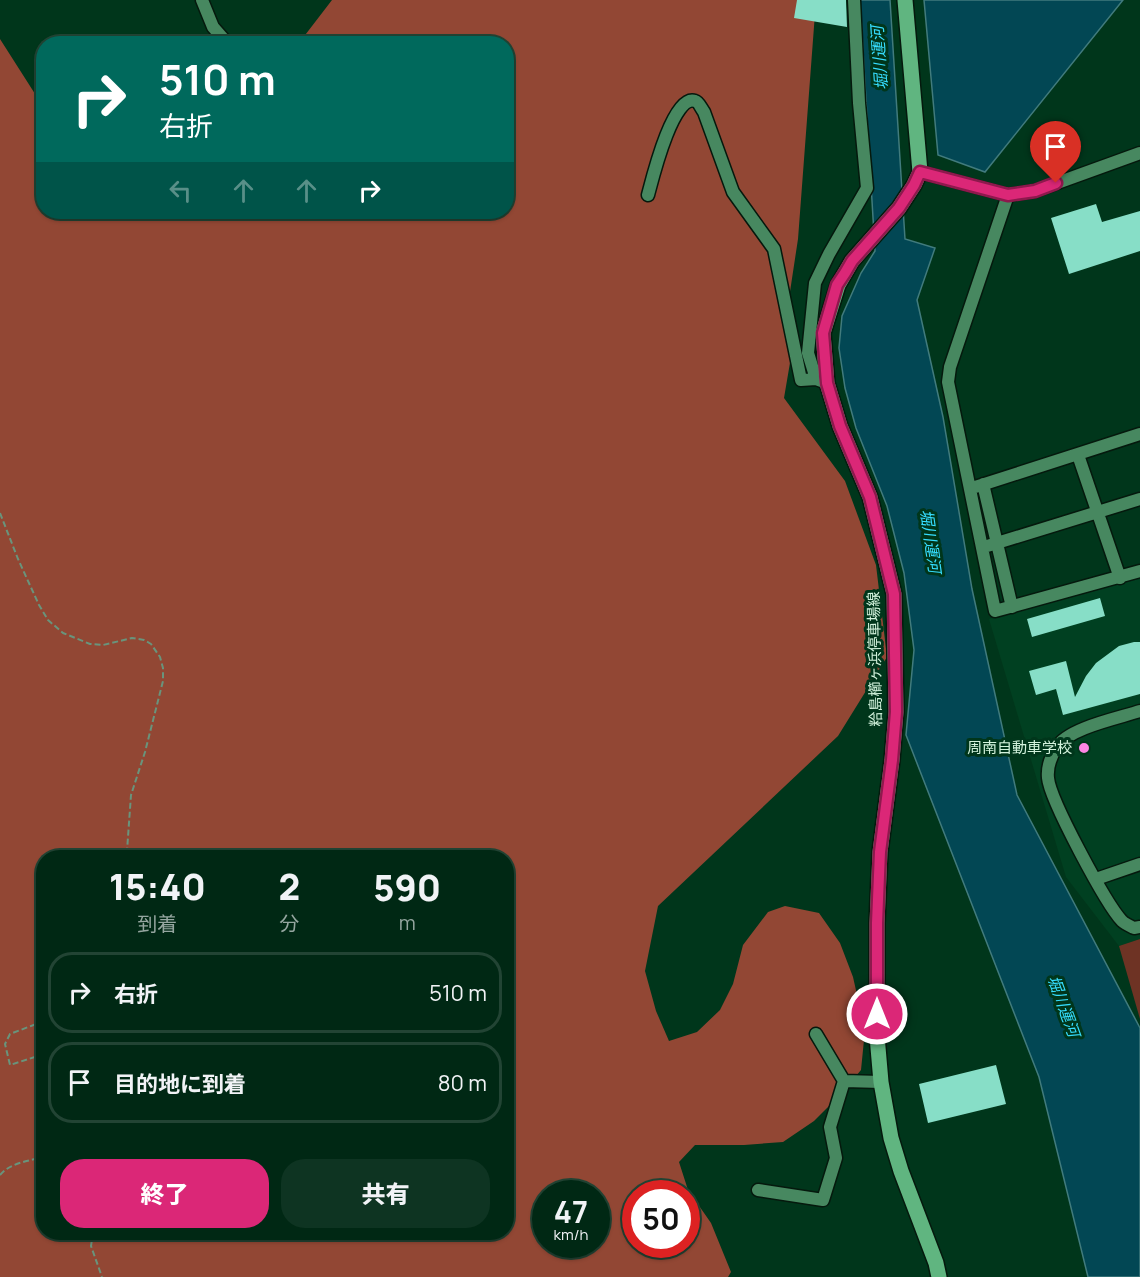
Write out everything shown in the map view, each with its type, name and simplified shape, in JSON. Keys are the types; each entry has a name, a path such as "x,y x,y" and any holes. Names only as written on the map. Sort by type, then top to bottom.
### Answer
{"main road":[{"path":"905,0 917,179"},
{"name":"粭島櫛ヶ浜停車場線","path":"917,179 899,208 847,268 837,285 823,333 821,381 870,497 894,594 896,712 880,852 877,923 877,1036 881,1082 891,1138 939,1277"}],"street":[{"path":"202,0 213,27 221,36"},
{"path":"648,195 665,135 686,102 692,100 697,102 704,112 733,192 774,249 801,380 821,381 808,353 816,283 829,254 867,188 858,102 854,0"},
{"path":"917,179 1008,195 1035,191 1140,153"},
{"path":"1008,195 950,367 948,382 977,486 997,543 1012,607"},
{"path":"977,486 1140,434"},
{"path":"1078,455 1120,578"},
{"path":"977,486 995,611 1140,571"},
{"path":"984,547 1140,499"},
{"path":"1139,715 1076,731 1058,745 1050,762 1048,778 1052,794 1096,879 1123,922 1134,928 1140,927"},
{"path":"1096,879 1140,864"},
{"path":"758,1190 823,1200 836,1158 830,1128 844,1081 816,1034"},
{"path":"844,1081 881,1082"}],"path":[{"path":"0,513 18,559 48,620 63,633 90,644 103,645 132,638 144,640 151,644 160,657 163,681 145,752 131,795 128,850"},
{"path":"36,1024 10,1034 5,1044 10,1065 36,1057"},
{"path":"0,1175 7,1166 36,1159"},
{"path":"92,1240 94,1258 102,1277"}],"shaded area":[{"path":"332,0 816,0 798,239 786,318 792,351 784,398 845,481 876,565 887,657 838,736 658,906 645,971 656,1011 669,1041 697,1032 720,1010 733,984 743,945 768,912 785,906 819,913 840,943 853,977 865,1030 861,1070 814,1121 783,1142 695,1145 679,1162 685,1180 622,1180 622,1258 700,1258 700,1207 711,1223 731,1272 728,1277 0,1277 0,39 36,95 36,219 514,219 514,36 304,36"},
{"name":"周南自動車学校","path":"1140,572 1140,939 1119,946 1066,877 989,619"},
{"path":"1140,939 1140,1019 1119,946"}],"water":[{"name":"堀川運河","path":"860,0 890,0 905,239 935,248 917,300 943,417 972,589 1017,795 1140,1028 1140,1277 1088,1277 1039,1077 906,735 914,650 904,573 887,506 856,428 845,388 839,348 842,316 861,273 875,251"},
{"path":"924,0 1123,0 985,172 938,155"}],"building":[{"path":"797,0 846,0 847,27 794,18"},
{"path":"1096,204 1102,222 1140,211 1140,251 1069,274 1051,218"},
{"path":"1100,598 1105,616 1032,637 1027,619"},
{"path":"1140,642 1140,694 1063,715 1056,689 1036,695 1029,671 1066,661 1075,697 1096,663 1119,646"},
{"path":"996,1065 1006,1104 928,1123 919,1084"}],"place":[{"name":"周南自動車学校","path":"1084,748"}],"route":[{"path":"877,1014 880,852 896,712 894,594 870,497 840,426 827,383 823,333 837,285 852,261 899,208 920,172 1008,195 1035,191 1056,183"}]}
